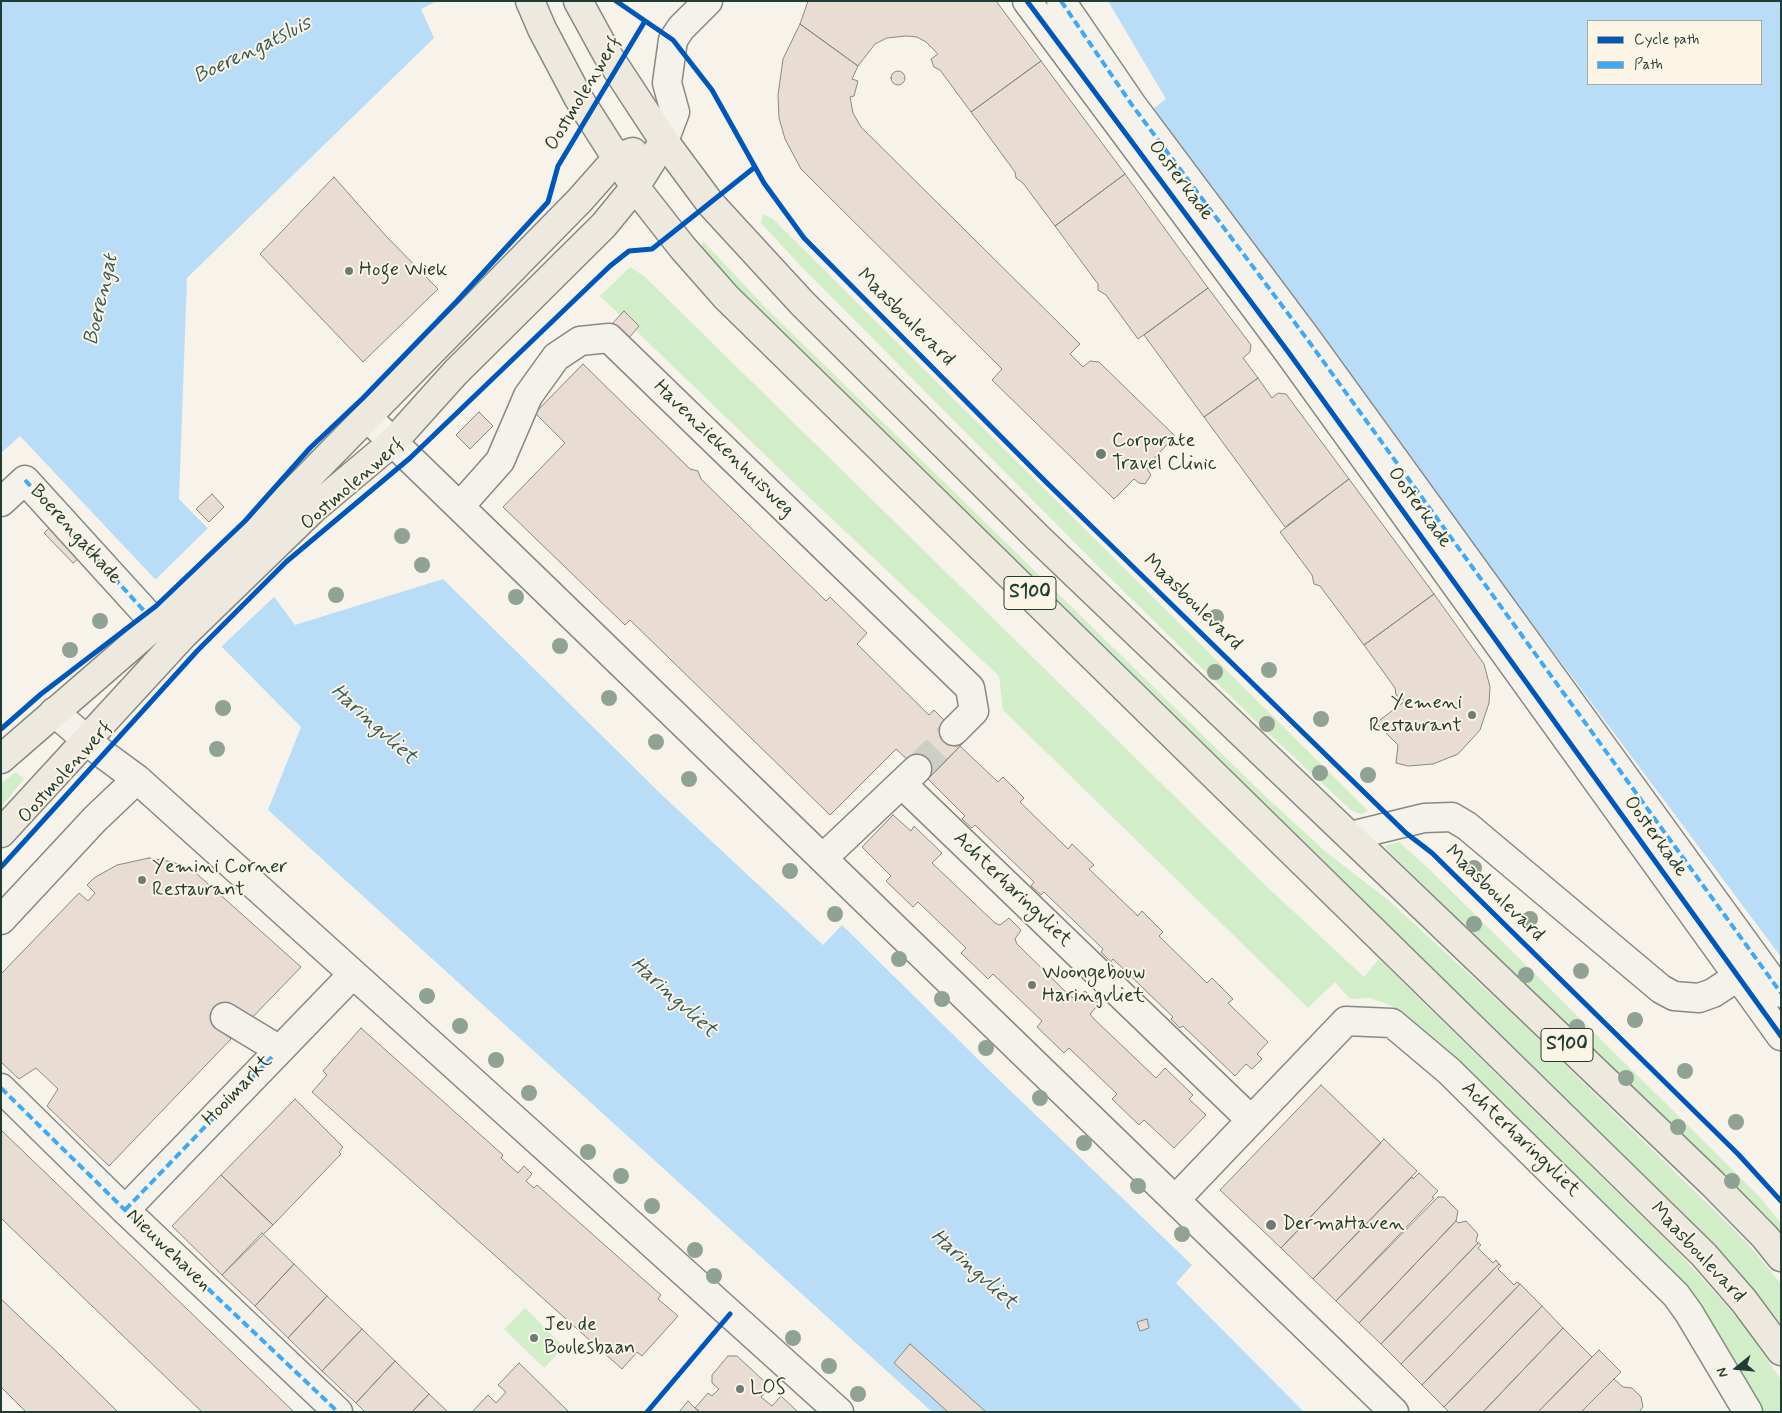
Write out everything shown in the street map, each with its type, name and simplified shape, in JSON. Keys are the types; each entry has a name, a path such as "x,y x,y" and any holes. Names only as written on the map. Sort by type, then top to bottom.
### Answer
{"main road":[{"name":"Maasboulevard","path":"530,1 542,29 579,99 636,186 682,247 733,304 1704,1255 1744,1302 1781,1351"},
{"path":"578,1 607,54 664,141"},
{"name":"Oostmolenwerf","path":"264,540 368,418 580,200 618,157 664,141"},
{"name":"Oostmolenwerf","path":"1,759 54,712 264,540 313,509 394,441 456,372 604,225 636,186 664,141"},
{"name":"S100","path":"664,141 710,203 809,310 1038,538 1718,1190 1765,1237 1781,1257"},
{"name":"Oostmolenwerf","path":"1,832 85,739 165,621"}],"street":[{"path":"664,141 675,112 668,83 673,40 692,15 708,1"},
{"name":"Oosterkade","path":"1027,1 1290,353 1781,1036"},
{"name":"Oosterkade","path":"1061,1 1132,105 1360,412 1781,993"},
{"name":"Havenziekenhuisweg","path":"460,506 500,461 528,396 556,356 580,341 609,338 970,688 974,711 954,731"},
{"path":"368,418 394,441 1394,1412"},
{"name":"Boerengatkade","path":"1,502 25,480 165,621"},
{"path":"54,712 85,739 137,779 839,1412"},
{"name":"Achterharingvliet","path":"823,858 909,777 1251,1120"},
{"path":"1,920 95,819 137,779"},
{"path":"1350,836 1424,818 1452,817 1467,826 1661,989 1674,996 1699,998 1713,993 1737,977"},
{"name":"Hooimarkt","path":"125,1210 352,974"},
{"path":"225,1017 276,1052"},
{"name":"Achterharingvliet","path":"1175,1200 1346,1021 1392,1023 1449,1071 1672,1290 1689,1313 1748,1412"},
{"name":"Nieuwehaven","path":"1,1088 125,1210 338,1412"}],"green space":[{"path":"763,214 773,219 1368,811 1361,814 1352,811 1269,734 1094,562 797,262 761,223"},
{"path":"703,241 764,306 1264,795 1326,852 1387,899 1523,1024 1748,1244 1781,1284 1781,1324 1733,1264 1688,1218 1526,1059 1430,971 731,283 701,248"},
{"path":"630,267 644,276 1264,884 1364,977 1379,959 1680,1254 1741,1322 1781,1380 1781,1412 1756,1412 1663,1271 1392,1006 1370,998 1350,999 1335,982 1308,1008 1003,710 999,676 815,503 600,296"},
{"path":"16,772 24,779 1,807 1,783"},
{"path":"1399,842 1428,868 1758,1195 1781,1223 1781,1240 1384,846"},
{"name":"Jeu de Boulesbaan","path":"525,1308 564,1347 544,1368 504,1329"}],"water":[{"path":"1,1 437,1 421,9 434,38 187,278 179,499 272,594 295,625 443,579 663,796 823,945 842,925 993,1074 1192,1265 1176,1283 1304,1412 932,1412 268,810 301,727 153,577 20,436 1,453"},
{"path":"1108,1 1781,1 1781,957 1150,111 1166,99"}],"pier":[{"path":"208,528 276,595 221,647 154,581"}],"building":[{"path":"808,1 996,1 1041,61 971,112 940,70 934,67 931,59 938,54 926,42 917,37 887,38 875,44 858,66 800,24"},
{"path":"800,24 858,66 852,79 858,81 854,96 850,97 853,113 861,127 1080,344 1070,354 1083,367 1090,361 1099,362 1175,436 1146,467 1151,475 1145,484 1139,483 1134,479 1114,499 992,380 1002,369 801,169 785,139 779,118 778,95 783,59"},
{"path":"1041,61 1125,174 1055,226 1023,183 1016,178 1015,172 971,112"},
{"path":"895,71 901,71 905,78 901,85 895,85 891,81 891,75"},
{"path":"1125,174 1208,288 1138,339 1106,295 1098,290 1098,284 1055,226"},
{"name":"Hoge Wiek","path":"334,177 386,236 438,289 363,362 260,254"},
{"path":"1208,288 1251,345 1250,352 1243,358 1258,378 1204,417 1144,335"},
{"path":"624,311 639,326 628,339 610,326"},
{"path":"583,364 690,469 698,471 701,479 826,601 830,597 867,633 857,644 929,715 934,710 965,741 928,779 896,749 830,815 630,620 625,625 503,507 565,443 535,413"},
{"path":"1258,378 1272,398 1278,393 1286,394 1349,479 1285,527 1204,417"},
{"path":"479,412 493,426 470,449 456,435"},
{"path":"1349,479 1434,594 1364,645 1320,586 1314,584 1312,575 1280,532"},
{"path":"212,494 224,507 209,522 196,509"},
{"path":"49,528 79,558 73,563 44,533"},
{"path":"1434,594 1484,664 1490,687 1489,703 1480,730 1458,754 1433,764 1408,766 1396,763 1398,745 1376,723 1405,701 1396,695 1395,688 1364,645"},
{"path":"960,746 998,782 1003,777 1024,798 1020,802 1068,849 1072,844 1094,865 1089,869 1138,916 1142,911 1163,932 1159,936 1207,983 1212,978 1233,999 1228,1003 1268,1042 1257,1054 1262,1059 1252,1069 1246,1064 1235,1076 1183,1026 1180,1028 1171,1019 1173,1017 1113,959 1111,962 1101,952 1103,949 1044,892 1041,895 1031,886 1034,882 975,825 972,828 962,819 965,816 928,779"},
{"name":"Woongebouw Haringvliet","path":"893,815 911,831 914,826 942,853 932,863 995,923 1000,925 1009,918 1021,930 1015,939 1017,944 1070,996 1075,999 1085,991 1097,1002 1098,1005 1090,1014 1156,1078 1165,1068 1193,1095 1189,1099 1206,1115 1174,1148 1144,1120 1139,1125 1112,1099 1117,1094 1069,1048 1064,1053 1037,1027 1042,1021 993,974 988,979 961,953 966,948 918,902 913,907 886,881 891,876 862,847"},
{"path":"149,858 173,862 197,874 301,967 247,1023 217,1026 231,1039 109,1166 47,1106 58,1089 36,1068 19,1079 1,1062 1,974 79,893 88,901 95,893 87,885 94,878 117,865"},
{"path":"361,1028 503,1155 501,1158 518,1173 524,1166 532,1174 526,1181 534,1188 537,1185 661,1295 658,1299 678,1316 642,1356 637,1352 622,1369 312,1092 327,1075 323,1071"},
{"path":"1321,1085 1381,1143 1281,1248 1220,1190"},
{"path":"295,1099 343,1147 339,1152 341,1154 273,1225 221,1175"},
{"path":"1,1130 294,1412 202,1412 1,1218"},
{"path":"1384,1139 1417,1171 1313,1279 1281,1248"},
{"path":"1419,1173 1438,1191 1432,1197 1434,1198 1336,1301 1313,1279 1412,1177 1413,1179"},
{"path":"221,1175 273,1225 222,1275 172,1226"},
{"path":"1438,1197 1444,1197 1458,1211 1456,1221 1359,1323 1336,1301"},
{"path":"1456,1221 1458,1223 1466,1221 1478,1234 1476,1241 1478,1243 1381,1344 1359,1323"},
{"path":"262,1233 294,1264 255,1306 222,1275"},
{"path":"1478,1243 1481,1245 1478,1248 1493,1263 1496,1260 1499,1264 1401,1364 1381,1344"},
{"path":"294,1264 327,1296 288,1338 255,1306"},
{"path":"1499,1264 1501,1266 1498,1269 1514,1285 1517,1282 1520,1284 1422,1385 1401,1364"},
{"path":"1520,1284 1542,1306 1444,1407 1422,1385"},
{"path":"327,1296 362,1329 322,1371 288,1338"},
{"path":"1,1299 118,1412 26,1412 1,1387"},
{"path":"1542,1306 1563,1328 1483,1412 1449,1412 1444,1407"},
{"path":"1147,1319 1149,1328 1140,1331 1137,1322"},
{"path":"1563,1328 1592,1357 1538,1412 1483,1412"},
{"path":"362,1329 395,1361 356,1403 322,1371"},
{"path":"910,1344 986,1412 948,1412 894,1363"},
{"path":"1599,1350 1621,1372 1581,1412 1538,1412"},
{"path":"728,1356 737,1356 765,1382 766,1391 761,1397 772,1406 781,1396 798,1412 700,1412 695,1408 708,1393 712,1396 719,1389 712,1383 712,1375"},
{"path":"395,1361 429,1394 412,1412 365,1412 356,1403"},
{"path":"519,1363 569,1412 472,1412 488,1395 496,1403 506,1392 498,1385"},
{"path":"1614,1379 1623,1387 1632,1388 1641,1397 1643,1407 1639,1412 1581,1412"},
{"path":"429,1394 448,1412 412,1412"},
{"path":"688,1401 695,1408 700,1412 679,1412"}],"tunnel":[{"path":"917,769 954,731"}],"marked path":[{"path":"1061,1 1132,105 1307,339 1781,993"},
{"path":"25,480 146,613"},
{"path":"125,1210 274,1055"},
{"path":"1,1088 125,1210 338,1412"}],"cycle path":[{"path":"616,1 673,40 712,90 764,183 804,238 1045,481 1406,833 1432,853 1738,1154 1781,1201"},
{"path":"1027,1 1289,353 1781,1036"},
{"path":"1,729 41,694 156,606 245,521 310,448 363,398 457,301 548,202 558,166 645,21"},
{"path":"1,867 198,650 286,562 410,458 610,266 629,251 652,249 755,167"},
{"path":"647,1412 730,1314"}],"place":[{"name":"Hoge Wiek","path":"349,271"},
{"name":"Corporate Travel Clinic","path":"1101,454"},
{"name":"Yemeni Restaurant","path":"1472,715"},
{"name":"Yemini Corner Restaurant","path":"142,880"},
{"name":"Woongebouw Haringvliet","path":"1032,985"},
{"name":"DermaHaven","path":"1271,1225"},
{"name":"Jeu de Boulesbaan","path":"534,1338"},
{"name":"LOS","path":"740,1389"}],"water label":[{"name":"Boerengatsluis","path":"253,51"},
{"name":"Boerengat","path":"102,300"},
{"name":"Haringvliet","path":"373,725"},
{"name":"Haringvliet","path":"673,998"},
{"name":"Haringvliet","path":"973,1270"}]}
